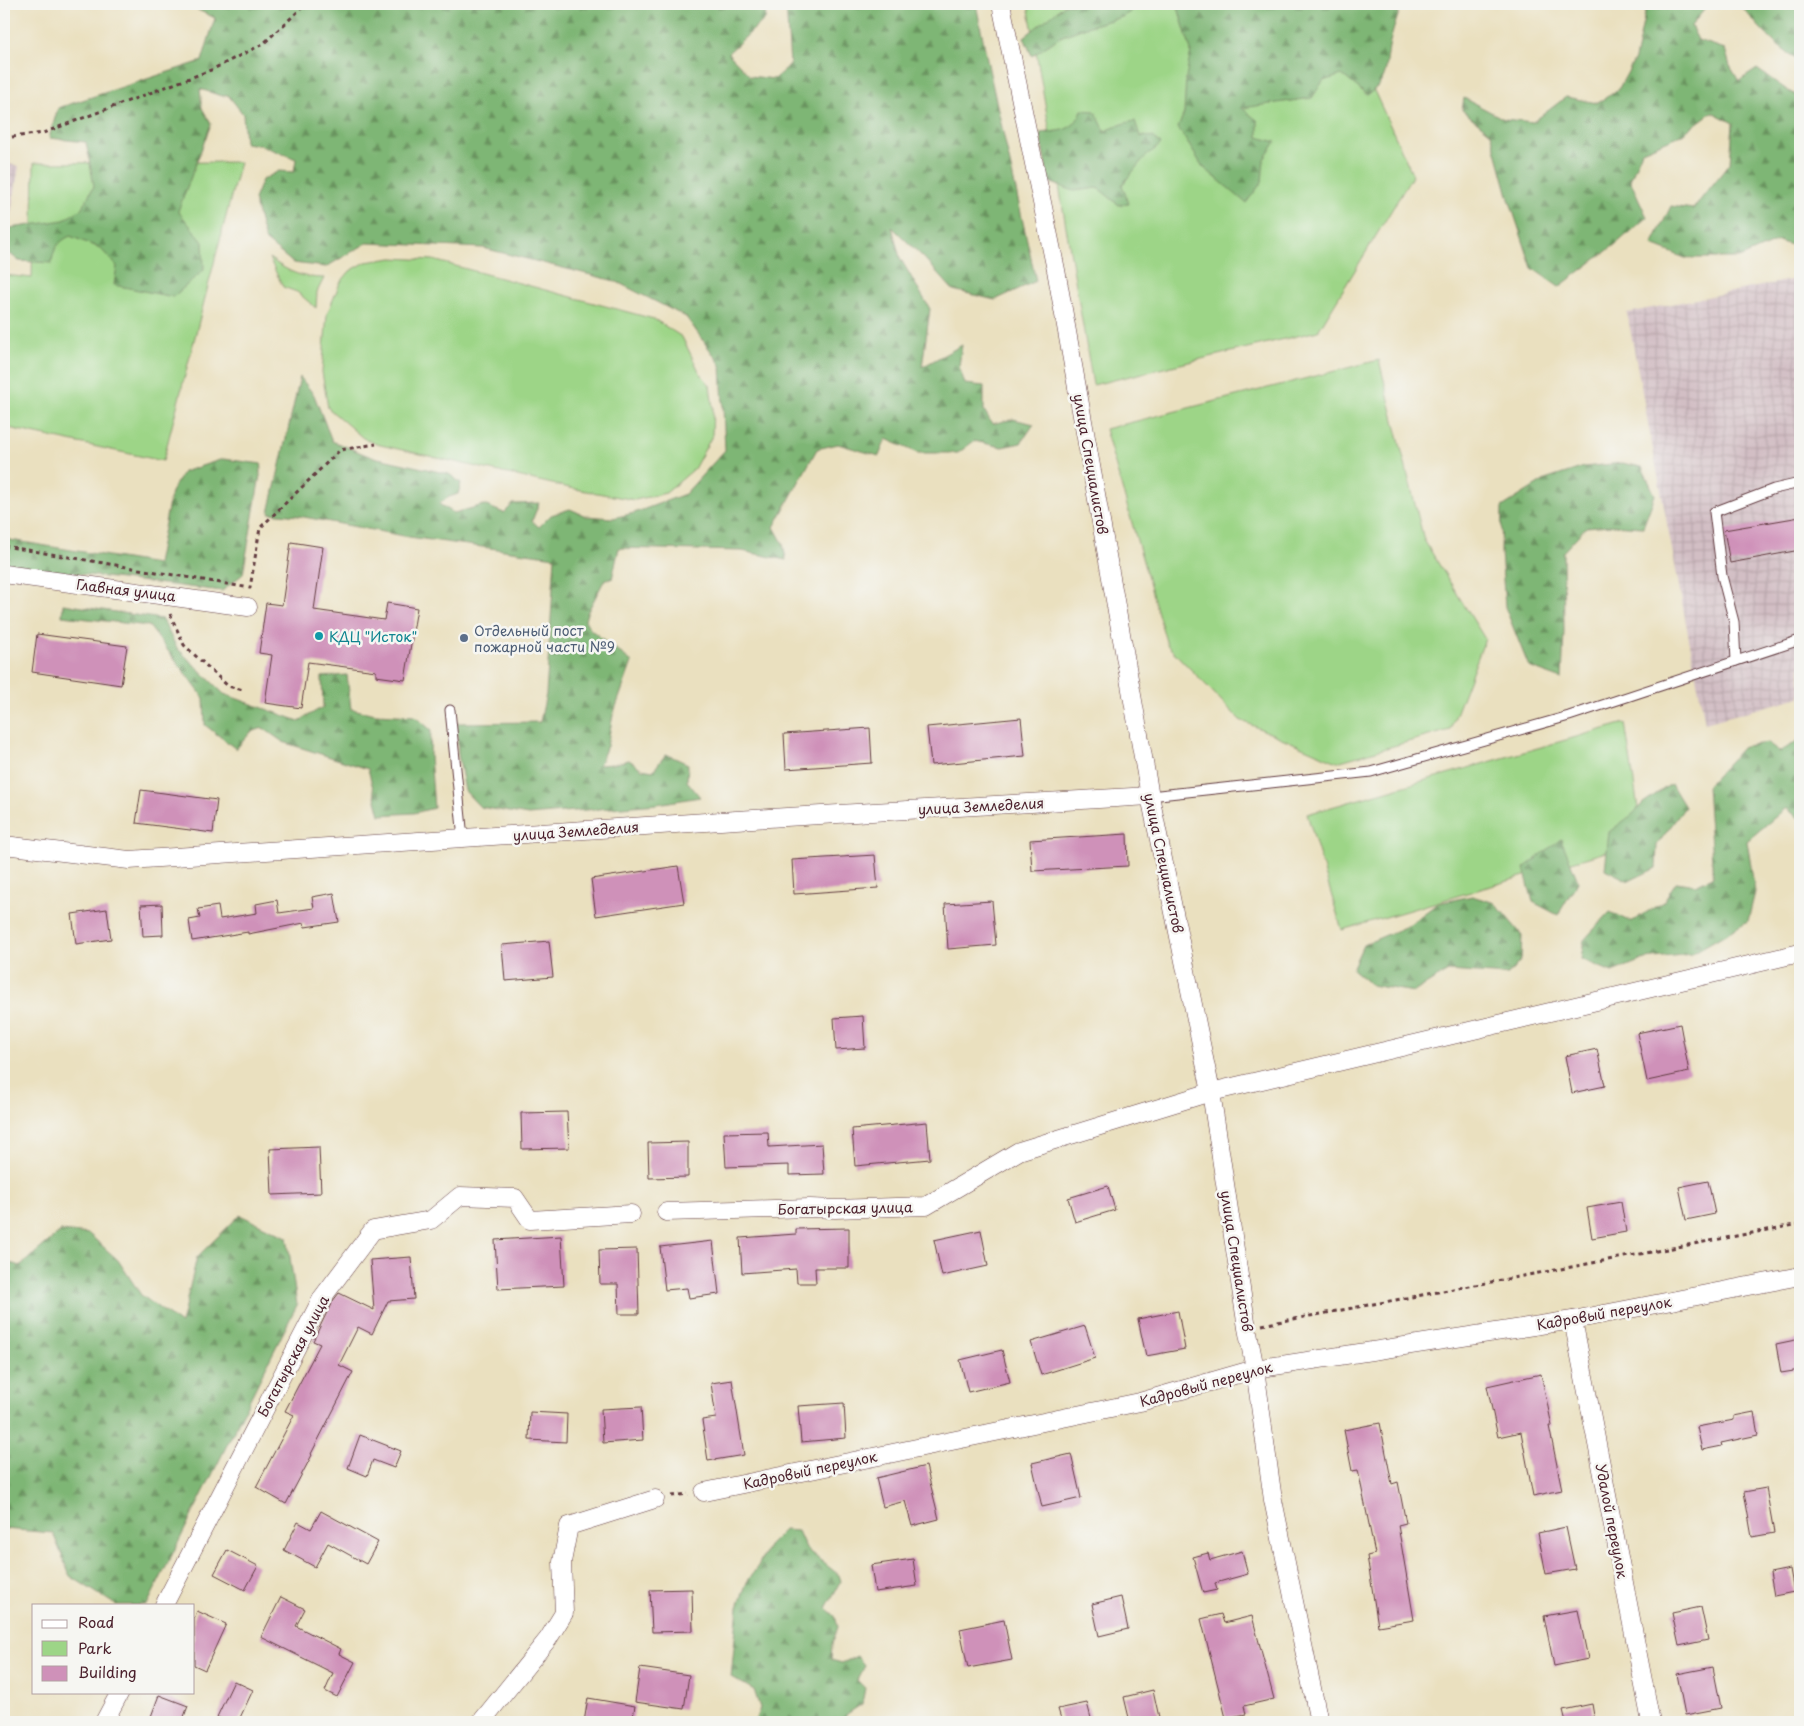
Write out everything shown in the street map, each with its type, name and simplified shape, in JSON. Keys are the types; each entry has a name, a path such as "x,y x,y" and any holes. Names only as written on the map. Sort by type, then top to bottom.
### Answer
{"street":[{"name":"улица Специалистов","path":"1001,4 1056,270 1150,796 1211,1092 1255,1369 1273,1500 1319,1722"},
{"name":"Главная улица","path":"4,574 248,606"},
{"name":"улица Земледелия","path":"4,845 129,860 1150,796"},
{"name":"Богатырская улица","path":"666,1212 810,1208 835,1210 926,1206 1019,1151 1211,1092 1800,953"},
{"name":"Богатырская улица","path":"165,1604 322,1298 373,1230 431,1220 460,1196 515,1198 530,1220 631,1214"},
{"name":"Кадровый переулок","path":"704,1492 1140,1402 1255,1369 1573,1320 1800,1276"},
{"name":"Удалой переулок","path":"1573,1320 1651,1722"},
{"path":"481,1722 548,1639 564,1613 562,1562 569,1526 655,1499"},
{"path":"104,1722 119,1694"}],"lane":[{"path":"1736,661 1734,622 1722,576 1714,512 1774,489 1800,483"},
{"path":"1150,796 1371,772 1569,716 1800,640"},
{"path":"450,710 463,838"}],"path":[{"path":"4,138 43,133 211,70 263,44 306,4"},
{"path":"4,546 250,588 260,528 340,450 376,444"},
{"path":"168,609 184,645 228,686 243,690"},
{"path":"1247,1328 1800,1224"},
{"path":"655,1499 704,1492"}],"shaded area":[{"path":"4,163 19,166 4,256"},
{"path":"1800,278 1800,697 1705,723 1627,313"}],"green space":[{"path":"185,4 767,4 765,19 728,53 750,76 774,79 790,65 786,4 976,4 1036,281 995,300 953,290 892,227 900,258 930,309 922,367 962,345 959,366 965,384 984,386 984,410 992,424 1013,419 1034,424 1021,443 1002,447 974,441 958,453 918,453 886,439 879,456 838,444 817,449 774,527 783,543 786,560 742,551 619,548 612,579 605,579 585,620 590,629 632,662 613,715 607,746 599,765 629,760 642,769 653,771 666,754 688,764 687,781 700,797 657,804 528,815 480,807 465,791 458,754 457,723 540,722 546,694 555,557 409,537 299,516 269,513 300,377 314,395 332,441 369,456 449,474 461,483 458,494 449,497 439,504 454,513 484,505 504,513 513,504 539,503 532,521 539,527 551,515 570,509 586,516 613,518 634,513 685,494 725,450 721,365 686,317 615,281 483,248 367,243 326,267 293,263 265,240 254,199 262,180 279,171 294,172 296,159 260,145 245,143 243,114 228,95 222,96 200,89 202,108 211,124 178,211 203,242 204,270 173,297 114,285 117,266 100,248 70,236 57,246 52,263 19,261 4,249 4,229 64,220 81,209 94,186 86,142 49,138 58,108 202,61 215,18"},
{"path":"1028,4 1334,4 1413,175 1318,331 1093,385"},
{"path":"1066,4 1143,4 1122,17 1086,27 1060,37 1032,56 1024,37"},
{"path":"1177,4 1402,4 1391,38 1384,77 1375,89 1367,95 1342,75 1323,81 1312,98 1242,108 1258,121 1258,137 1276,142 1264,159 1262,182 1246,203 1203,167 1178,128 1184,113 1186,77 1191,51"},
{"path":"1647,4 1713,4 1708,5 1691,26 1698,40 1725,49 1730,66 1739,81 1757,69 1800,97 1800,248 1778,241 1739,258 1685,258 1652,245 1671,206 1693,209 1730,163 1733,123 1712,112 1681,135 1642,151 1630,180 1647,217 1616,244 1559,287 1532,268 1509,199 1491,133 1462,110 1464,98 1504,119 1533,122 1566,97 1597,103 1618,90 1635,59"},
{"path":"1739,4 1800,4 1800,60 1791,56 1775,43"},
{"path":"1082,110 1095,111 1105,131 1135,121 1140,136 1153,137 1161,144 1143,159 1122,185 1129,204 1119,205 1098,188 1074,191 1049,182 1040,133 1070,127 1075,123"},
{"path":"240,162 163,461 4,427 4,275 32,278 34,163"},
{"path":"269,258 295,273 309,277 324,278 317,292 316,308 297,292 283,287"},
{"path":"392,258 433,260 654,319 682,337 700,373 710,385 713,408 712,436 694,469 666,493 635,500 570,488 376,444 363,438 328,408 322,372 327,314 340,283 350,271 366,262"},
{"path":"1379,360 1424,540 1485,639 1450,730 1337,762 1240,720 1167,645 1105,429"},
{"path":"223,459 262,464 243,574 222,591 4,565 4,539 157,564 171,492 183,472"},
{"path":"1622,463 1642,467 1655,495 1643,527 1611,525 1586,527 1563,552 1564,631 1562,679 1529,667 1505,607 1501,552 1502,507 1545,480 1584,467"},
{"path":"63,604 162,619 177,648 224,694 299,721 323,707 322,677 347,675 351,709 376,714 415,716 431,730 430,756 434,808 414,813 380,815 368,769 283,742 263,728 251,732 236,749 205,725 204,698 149,626 62,616"},
{"path":"1625,723 1643,841 1342,930 1307,814"},
{"path":"1800,739 1800,819 1786,808 1747,841 1755,892 1748,921 1691,954 1645,959 1612,972 1581,959 1584,940 1610,912 1631,922 1663,902 1676,882 1695,885 1713,877 1707,786 1744,746 1768,743 1780,752"},
{"path":"1671,784 1685,807 1657,845 1656,868 1629,881 1605,869 1609,832 1633,814 1643,803"},
{"path":"1561,839 1578,881 1558,915 1533,902 1524,868"},
{"path":"1472,896 1495,903 1522,935 1521,960 1508,975 1448,971 1414,992 1371,985 1352,969 1363,945 1407,926 1438,903"},
{"path":"240,1215 287,1237 297,1305 148,1604 114,1604 70,1576 53,1533 4,1529 4,1261 20,1266 61,1231 89,1234 118,1260 141,1295 181,1324 197,1257"},
{"path":"784,1530 798,1531 806,1549 839,1575 841,1581 826,1608 835,1616 838,1627 832,1644 831,1660 842,1663 857,1656 865,1666 857,1680 865,1688 862,1704 847,1714 842,1722 755,1722 760,1708 754,1690 731,1677 738,1607 747,1582 768,1546"}],"building":[{"path":"1800,517 1800,550 1730,563 1724,530"},
{"name":"КДЦ \"Исток\"","path":"291,542 323,547 314,610 384,620 387,603 417,608 405,680 376,676 376,671 308,662 301,708 265,703 272,655 259,653 266,603 282,605"},
{"path":"37,634 127,646 121,685 32,672"},
{"path":"1021,718 1025,756 931,765 927,727"},
{"path":"870,728 872,763 786,769 784,734"},
{"path":"141,790 217,800 213,833 136,823"},
{"path":"1127,834 1128,866 1032,871 1030,840"},
{"path":"875,855 878,888 794,894 792,860"},
{"path":"678,866 684,903 596,916 591,879"},
{"path":"334,893 339,922 305,927 304,923 248,934 248,932 192,941 189,920 200,918 198,909 218,906 220,919 257,913 256,904 277,900 279,913 314,908 312,897"},
{"path":"992,901 996,945 948,949 945,904"},
{"path":"162,904 163,935 143,936 141,905"},
{"path":"107,909 111,939 76,944 72,914"},
{"path":"549,941 553,977 505,981 502,945"},
{"path":"863,1016 865,1048 836,1050 834,1018"},
{"path":"1680,1024 1689,1072 1647,1081 1637,1033"},
{"path":"1597,1049 1605,1086 1572,1093 1565,1056"},
{"path":"567,1112 569,1148 522,1149 521,1113"},
{"path":"927,1122 930,1159 855,1166 852,1129"},
{"path":"768,1132 769,1147 822,1144 824,1174 789,1175 789,1165 726,1167 724,1133"},
{"path":"688,1142 688,1177 649,1178 648,1143"},
{"path":"319,1147 321,1193 272,1195 270,1149"},
{"path":"1708,1181 1715,1214 1686,1220 1679,1187"},
{"path":"1108,1186 1115,1210 1075,1222 1068,1198"},
{"path":"1621,1202 1626,1232 1592,1238 1587,1208"},
{"path":"849,1228 849,1268 815,1268 816,1283 797,1283 796,1269 742,1273 740,1238 796,1234 796,1229"},
{"path":"981,1230 988,1266 942,1276 934,1240"},
{"path":"561,1236 564,1286 498,1289 495,1240"},
{"path":"713,1241 719,1294 689,1298 687,1288 665,1290 660,1247"},
{"path":"637,1249 639,1314 619,1314 618,1284 600,1284 599,1250"},
{"path":"411,1257 414,1299 388,1301 372,1334 358,1327 339,1365 353,1372 286,1504 256,1487 294,1415 285,1411 320,1344 313,1341 332,1302 339,1293 374,1310 370,1260"},
{"path":"1178,1311 1185,1349 1146,1356 1138,1319"},
{"path":"1085,1326 1095,1358 1041,1375 1031,1342"},
{"path":"1800,1339 1800,1370 1781,1373 1776,1344"},
{"path":"1002,1350 1010,1382 968,1392 960,1360"},
{"path":"1541,1374 1552,1426 1549,1426 1562,1490 1533,1496 1521,1432 1498,1437 1487,1386"},
{"path":"732,1380 744,1455 708,1461 702,1420 716,1418 711,1383"},
{"path":"844,1403 846,1438 801,1442 798,1406"},
{"path":"641,1407 643,1440 603,1443 601,1409"},
{"path":"530,1412 567,1414 566,1442 529,1440"},
{"path":"1754,1412 1758,1435 1721,1443 1722,1446 1702,1450 1697,1427 1734,1420 1734,1416"},
{"path":"1380,1423 1392,1484 1398,1482 1406,1523 1398,1525 1414,1620 1378,1626 1367,1556 1375,1554 1358,1470 1352,1471 1344,1430"},
{"path":"360,1435 401,1451 394,1468 373,1460 367,1476 348,1468"},
{"path":"1071,1454 1081,1498 1042,1507 1032,1463"},
{"path":"926,1466 939,1519 912,1526 905,1501 883,1507 876,1478"},
{"path":"1766,1488 1774,1533 1752,1537 1744,1492"},
{"path":"321,1511 378,1542 366,1564 328,1543 315,1567 284,1550 298,1522 311,1529"},
{"path":"1566,1527 1575,1569 1546,1574 1538,1533"},
{"path":"227,1550 258,1566 245,1590 214,1574"},
{"path":"1242,1551 1248,1574 1215,1583 1217,1590 1203,1593 1193,1557 1208,1553 1210,1560"},
{"path":"913,1559 917,1586 875,1592 871,1565"},
{"path":"1790,1569 1794,1592 1774,1596 1770,1573"},
{"path":"692,1589 693,1631 652,1632 650,1590"},
{"path":"281,1597 305,1609 296,1626 341,1649 339,1654 355,1662 337,1697 325,1691 333,1673 261,1637"},
{"path":"1121,1597 1128,1629 1099,1636 1092,1604"},
{"path":"1701,1607 1708,1640 1679,1646 1672,1613"},
{"path":"1578,1610 1588,1659 1554,1666 1544,1616"},
{"path":"197,1611 226,1624 205,1670 195,1665 195,1616"},
{"path":"1221,1614 1224,1623 1252,1616 1274,1699 1244,1706 1246,1714 1226,1718 1201,1619"},
{"path":"1004,1620 1012,1660 968,1668 960,1629"},
{"path":"1713,1667 1721,1708 1685,1715 1677,1674"},
{"path":"640,1668 689,1675 684,1709 635,1702"},
{"path":"234,1681 253,1690 238,1722 230,1722 217,1717"},
{"path":"1153,1690 1160,1722 1130,1722 1124,1697"},
{"path":"159,1695 188,1706 182,1722 149,1722"},
{"path":"588,1698 635,1706 632,1722 584,1722"},
{"path":"1087,1703 1092,1722 1062,1722 1058,1709"},
{"path":"1592,1704 1595,1722 1566,1722 1563,1710"}],"place":[{"name":"КДЦ \"Исток\"","path":"319,636"},
{"name":"Отдельный пост пожарной части №9","path":"464,638"}]}
